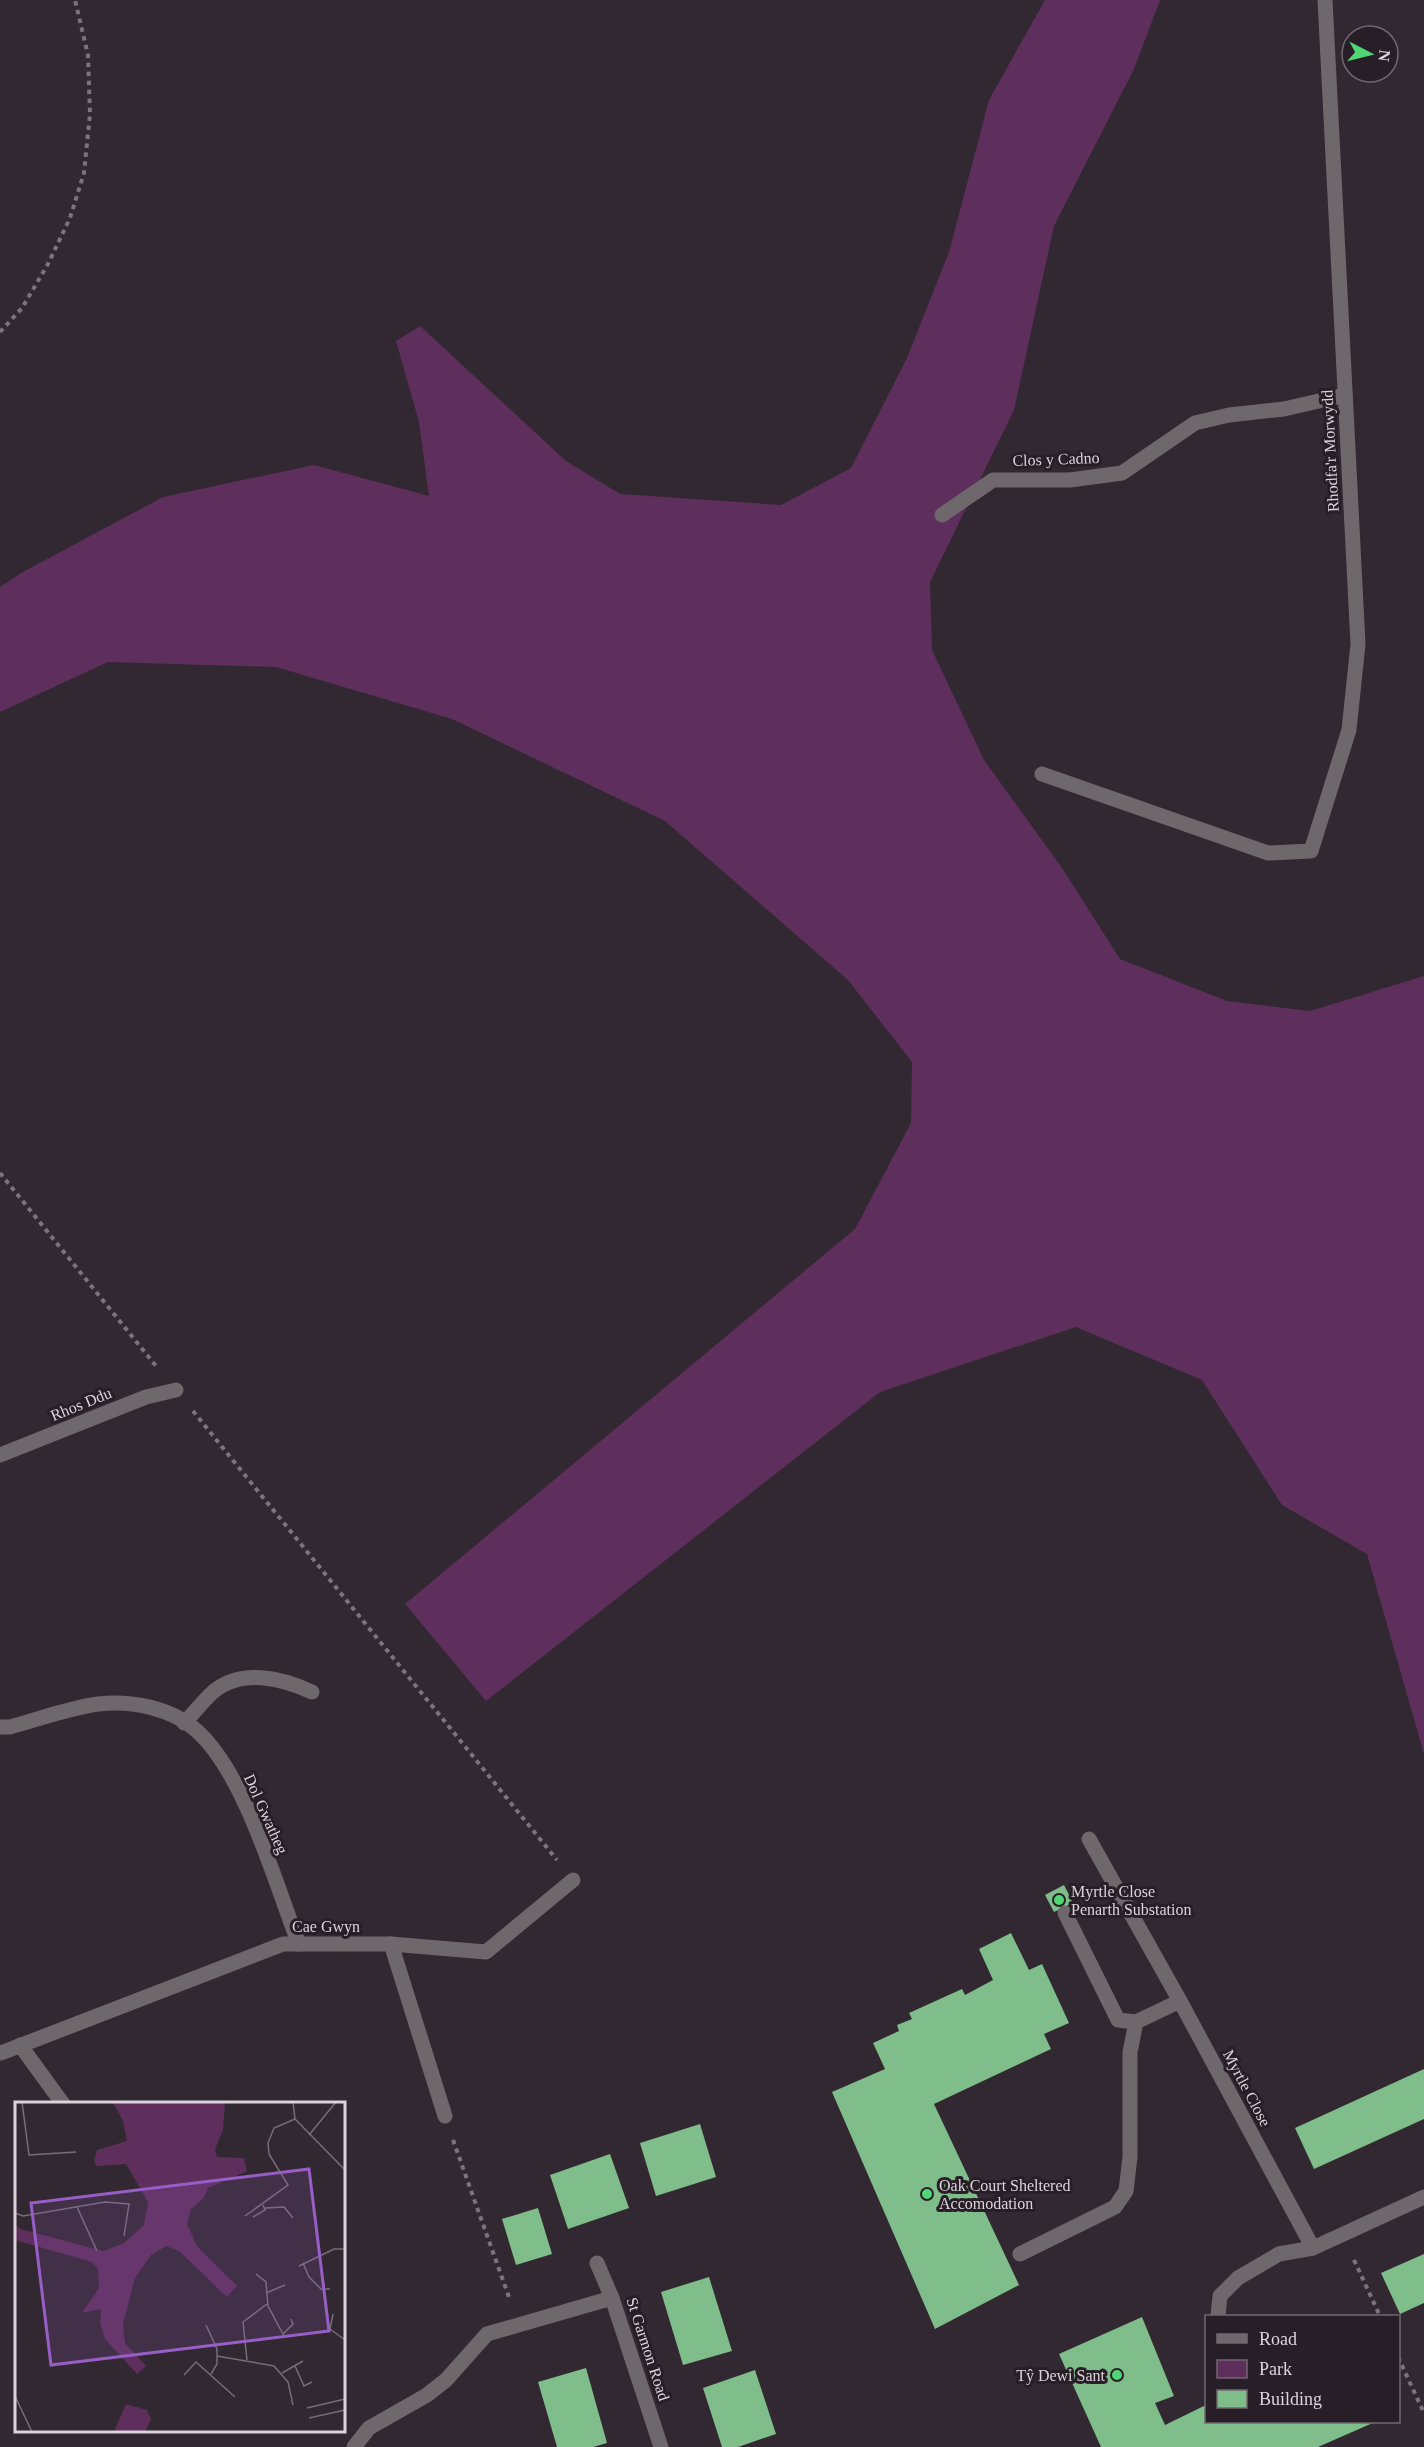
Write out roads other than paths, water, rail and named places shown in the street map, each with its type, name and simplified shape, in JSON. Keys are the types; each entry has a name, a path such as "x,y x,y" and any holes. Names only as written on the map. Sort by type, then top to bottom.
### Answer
{"street":[{"name":"Rhodfa'r Morwydd","path":"1042,774 1268,853 1311,851 1349,730 1358,644 1325,0"},
{"name":"Clos y Cadno","path":"942,515 993,480 1070,480 1122,473 1195,423 1229,415 1284,409 1345,395"},
{"name":"Rhos Ddu","path":"0,1455 146,1397 176,1390"},
{"path":"184,1723 214,1691 229,1682 260,1677 297,1685 312,1692"},
{"name":"Dol Gwatheg","path":"0,1727 10,1727 98,1704 133,1704 165,1711 197,1730 220,1760 245,1803 299,1944"},
{"name":"Myrtle Close","path":"1089,1839 1180,2001 1312,2248"},
{"name":"Cae Gwyn","path":"1,2053 283,1944 391,1944 486,1952 573,1880"},
{"path":"1065,1913 1118,2019 1136,2022 1180,2001"},
{"path":"391,1944 445,2116"},
{"path":"1020,2254 1115,2207 1126,2191 1130,2157 1130,2052 1136,2022"},
{"path":"20,2045 62,2102"},
{"path":"1218,2315 1220,2296 1238,2278 1279,2254 1312,2248 1424,2197"},
{"name":"St Garmon Road","path":"597,2263 612,2298 661,2447"},
{"path":"354,2447 369,2428 427,2395 446,2380 487,2334 612,2298"}],"place":[{"name":"Myrtle Close Penarth Substation","path":"1059,1900"},
{"name":"Oak Court Sheltered Accomodation","path":"927,2194"},
{"name":"Tŷ Dewi Sant","path":"1117,2375"}]}
